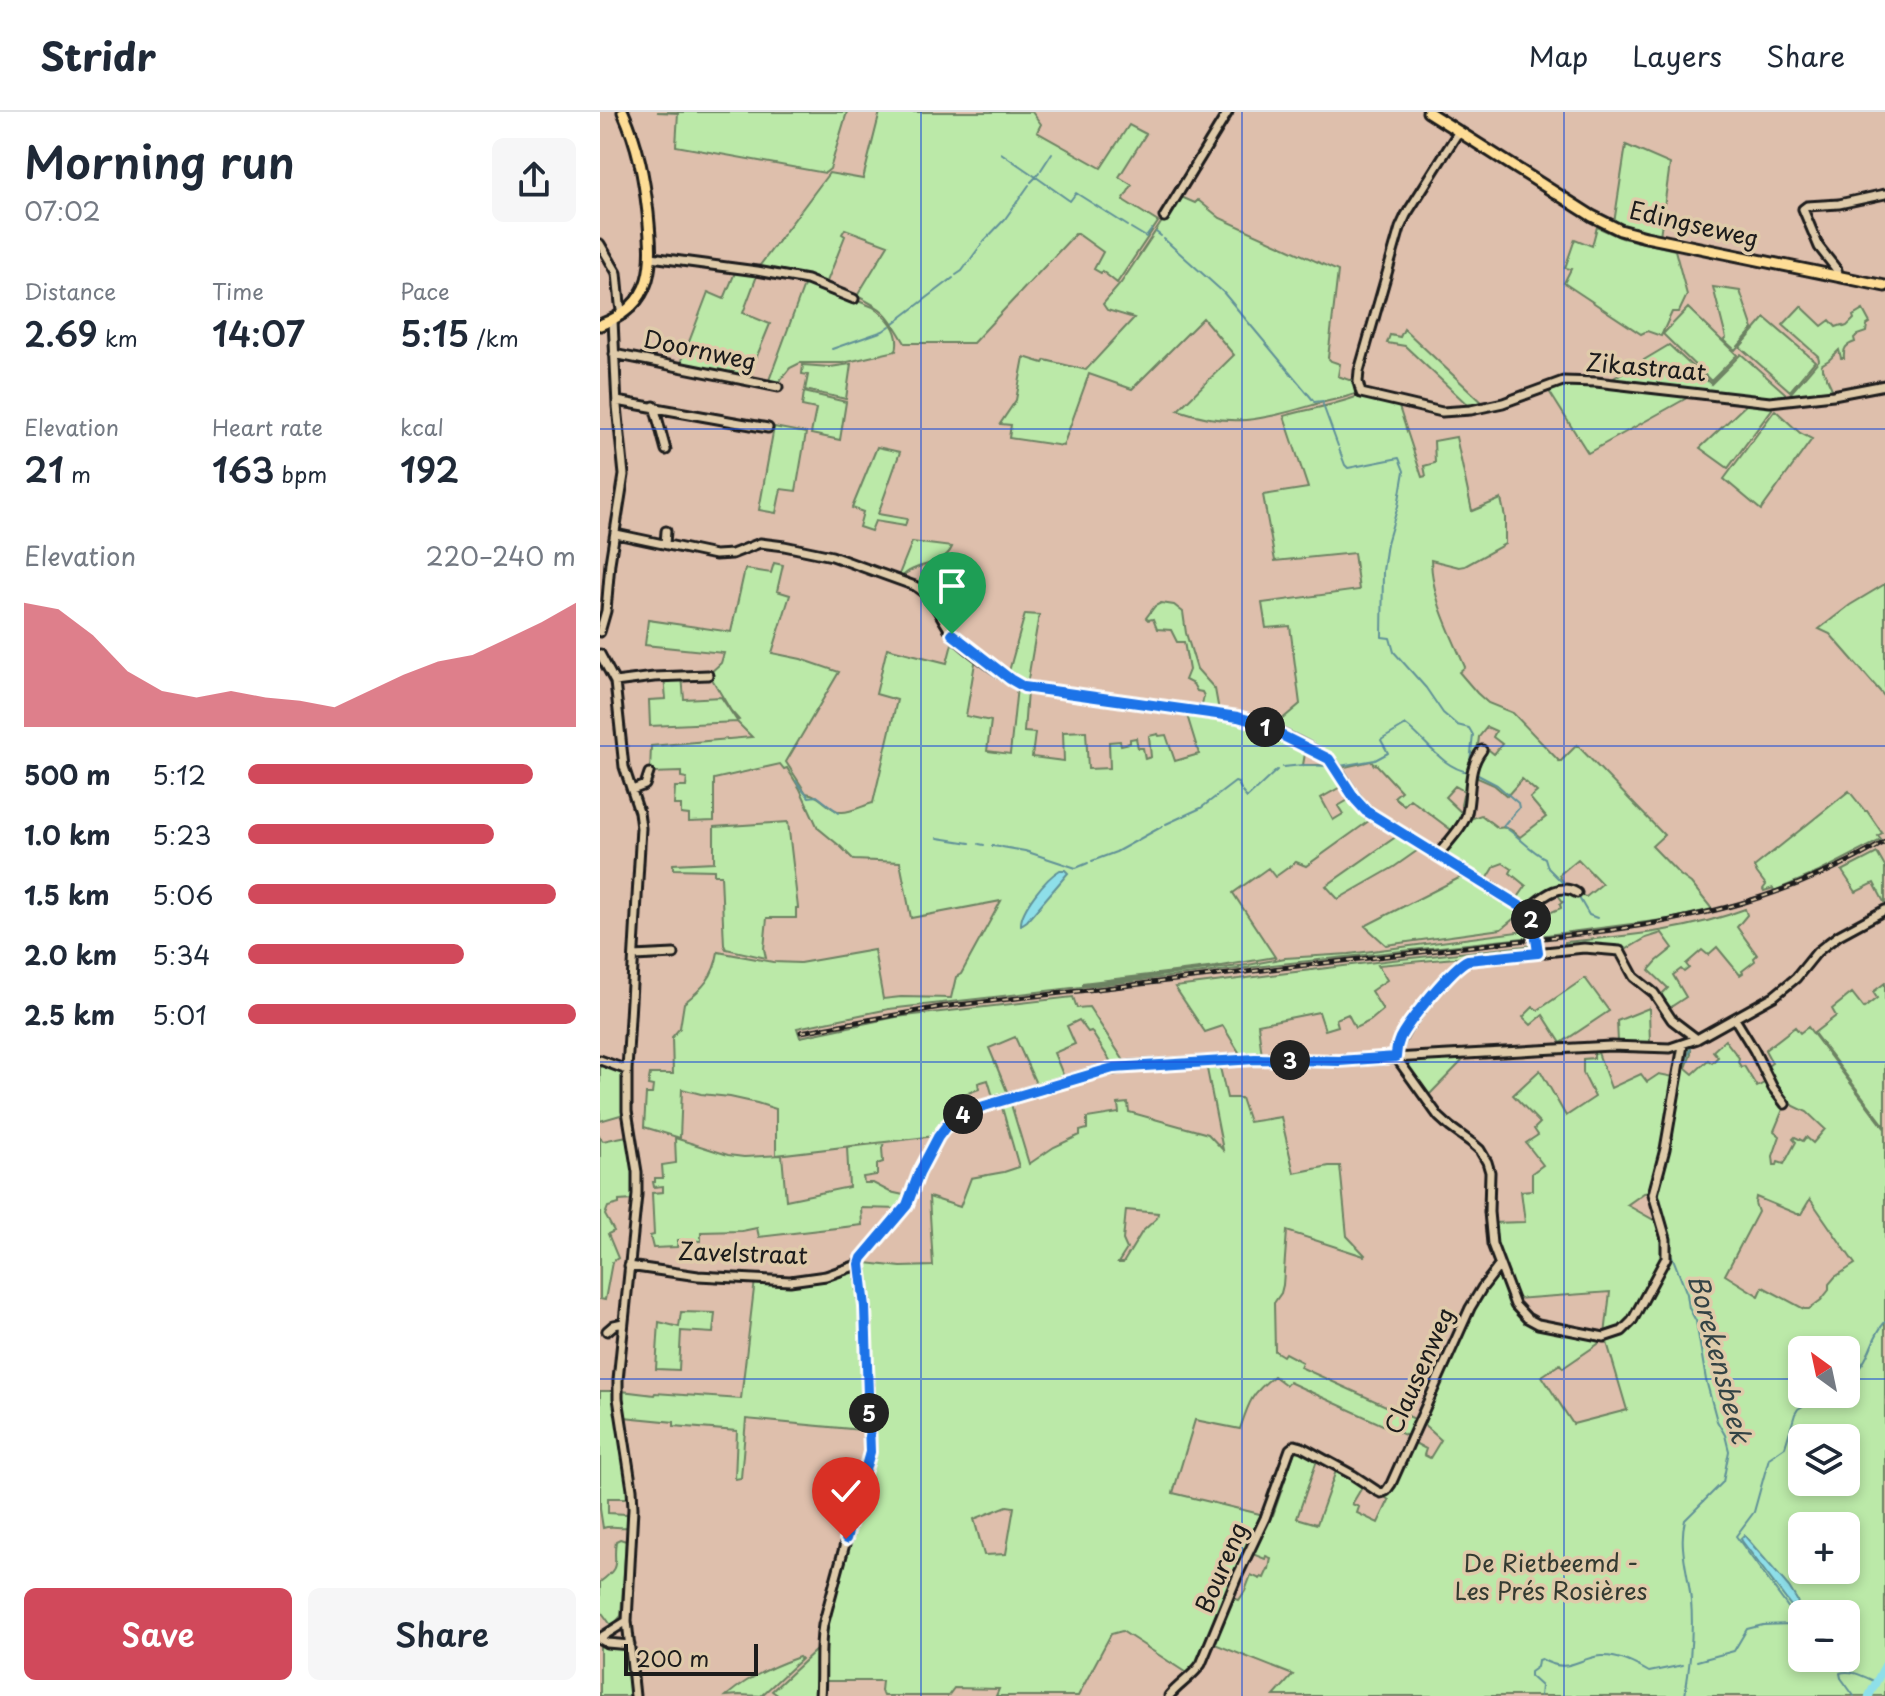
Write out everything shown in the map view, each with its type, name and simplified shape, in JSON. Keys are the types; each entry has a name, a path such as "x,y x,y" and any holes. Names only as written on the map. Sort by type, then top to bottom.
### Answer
{"main road":[{"path":"600,325 618,317 637,300 649,275 651,257 642,168 623,112"},
{"name":"Edingseweg","path":"1428,112 1605,223 1638,236 1885,286"}],"street":[{"path":"1164,217 1228,112"},
{"name":"Zikastraat","path":"1459,131 1401,224 1359,371 1361,393 1442,412 1503,403 1563,381 1770,402 1885,385"},
{"path":"1839,277 1819,247 1804,212 1805,207 1839,204 1885,194"},
{"path":"600,244 617,273 618,317 614,354 624,475 606,611 600,632"},
{"path":"651,257 790,276 854,299"},
{"name":"Doornweg","path":"614,354 778,387"},
{"path":"617,401 768,428"},
{"path":"654,406 666,450"},
{"path":"665,544 666,531"},
{"path":"616,534 715,555 732,554 760,543 832,556 903,581 926,593 958,640 1024,687 1255,722 1329,759 1366,811 1526,910 1534,927 1538,953"},
{"path":"600,654 615,682 624,767 641,828 627,1070 627,1111 637,1172 637,1195 618,1390 633,1508 627,1621 635,1696"},
{"path":"615,682 708,675"},
{"path":"1438,855 1467,816 1471,774 1482,750"},
{"path":"632,790 645,785 649,773"},
{"path":"1526,910 1555,890 1571,889 1577,893"},
{"path":"820,1696 820,1642 826,1611 869,1454 865,1307 860,1264 907,1205 938,1137 959,1116 1113,1068 1240,1060 1339,1061 1611,1046 1663,1049 1690,1042 1735,1019 1786,987 1817,952 1839,935 1885,910"},
{"path":"1584,948 1620,951 1634,977 1654,993 1690,1042 1653,1194 1666,1239 1666,1258 1628,1326 1604,1337 1538,1324 1527,1318 1515,1305 1499,1266 1489,1228 1490,1172 1487,1162 1480,1150 1439,1117 1396,1057 1396,1048 1405,1030 1463,962 1584,948"},
{"path":"634,956 674,954"},
{"path":"1735,1019 1785,1104"},
{"path":"600,1060 627,1070"},
{"name":"Zavelstraat","path":"629,1266 698,1276 790,1281 826,1276 860,1264"},
{"name":"Clausenweg","path":"1295,1445 1319,1455 1381,1493 1386,1491 1470,1308 1499,1266"},
{"path":"607,1331 623,1323"},
{"name":"Boureng","path":"1169,1696 1201,1664 1265,1518 1288,1452 1295,1445"},
{"path":"627,1621 600,1638 607,1643 630,1645"}],"green space":[{"path":"657,112 847,112 830,169 825,173 676,146 678,113"},
{"path":"880,112 1032,112 1041,124 1037,132 1101,168 1129,125 1146,134 1119,177 1132,185 1123,200 1158,222 1117,283 1102,271 1094,269 1103,252 1075,234 973,343 905,343 886,315 857,296 888,245 845,229 826,284 758,268 829,173 863,179"},
{"path":"1626,145 1670,164 1660,236 1614,223"},
{"path":"1179,196 1195,203 1198,200 1220,218 1338,271 1328,358 1340,364 1338,376 1355,380 1355,394 1246,420 1214,419 1178,410 1234,355 1203,318 1132,389 1089,374 1063,446 1009,438 1011,425 1000,424 1016,400 1024,357 1086,370 1134,318 1107,310 1103,304 1121,283"},
{"path":"1597,227 1622,238 1675,250 1687,295 1679,312 1672,312 1661,336 1647,331 1641,334 1564,283 1571,269 1565,268 1575,239 1592,246"},
{"path":"736,270 758,273 743,313 770,324 748,378 681,363 708,292 724,299"},
{"path":"806,280 873,307 895,331 896,351 843,363 800,363 790,368 777,384 768,383"},
{"path":"1713,287 1740,291 1753,329 1735,350 1724,340"},
{"path":"1801,306 1822,326 1830,320 1836,327 1847,326 1854,319 1853,316 1863,310 1870,323 1866,332 1857,335 1855,342 1846,347 1844,358 1841,358 1839,350 1821,365 1833,391 1792,397 1790,394 1819,360 1783,325"},
{"path":"1688,308 1737,355 1711,381 1663,334"},
{"path":"1765,318 1815,361 1790,391 1740,347"},
{"path":"1404,329 1486,406 1472,409 1405,346 1387,343 1390,335 1400,337"},
{"path":"1669,345 1711,384 1741,354 1785,393 1784,397 1762,400 1607,382"},
{"path":"851,364 846,399 805,390 808,375 802,374 803,365 830,367"},
{"path":"1585,383 1694,394 1588,453 1547,388 1556,384"},
{"path":"804,392 846,402 840,440 811,434 816,409 802,406"},
{"path":"1361,395 1398,404 1422,477 1426,476 1424,466 1435,463 1434,441 1456,437 1472,511 1501,499 1505,544 1465,566 1431,560 1438,602 1465,667 1459,672 1488,703 1513,713 1560,762 1577,745 1664,835 1652,846 1691,883 1712,909 1670,919 1539,936 1535,919 1561,908 1563,902 1556,892 1586,897 1602,884 1578,859 1559,875 1566,886 1527,905 1517,899 1526,886 1503,863 1495,866 1486,881 1442,853 1467,820 1481,815 1498,828 1508,828 1520,837 1546,817 1530,798 1537,792 1522,779 1507,796 1494,785 1473,776 1475,765 1485,751 1494,754 1502,744 1493,737 1496,731 1487,727 1479,737 1470,772 1466,808 1461,805 1464,791 1455,786 1445,797 1465,816 1454,832 1410,799 1404,805 1394,797 1401,791 1371,761 1341,768 1327,754 1273,727 1300,704 1290,626 1266,628 1262,603 1359,590 1354,553 1275,561 1263,495 1308,488 1284,416"},
{"path":"1750,401 1771,405 1772,409 1728,468 1700,448"},
{"path":"1775,410 1800,433 1812,439 1761,510 1724,479"},
{"path":"774,427 806,433 796,491 781,489 776,513 759,510"},
{"path":"877,447 900,452 878,514 907,519 905,526 875,521 871,531 859,527 863,512 852,508"},
{"path":"912,542 952,547 936,562 898,577"},
{"path":"774,563 783,565 777,591 790,595 772,653 839,672 786,762 806,793 836,811 849,811 873,803 897,700 876,694 887,648 947,663 953,640 976,657 966,716 991,721 987,751 1010,754 1017,687 1027,691 1024,732 1035,733 1032,757 1064,761 1063,732 1086,731 1088,769 1110,768 1109,742 1120,741 1121,745 1136,738 1138,748 1143,748 1145,759 1151,757 1149,736 1158,734 1166,735 1175,761 1199,754 1186,712 1244,721 1306,748 1303,765 1331,765 1344,785 1321,798 1333,820 1343,814 1338,806 1352,798 1373,818 1306,866 1296,862 1275,877 1268,868 1233,893 1275,957 1083,985 1532,930 1533,937 889,1009 797,1028 800,1037 896,1017 1073,997 1077,1008 1089,1007 1126,1064 1113,1065 1091,1031 1088,1032 1079,1020 1067,1026 1075,1044 1054,1053 1064,1077 1037,1086 1015,1037 989,1048 1009,1096 994,1100 988,1080 978,1083 979,1089 965,1094 968,1109 935,1136 776,1155 776,1109 682,1089 680,1138 644,1127 646,1094 652,1094 653,1086 648,1085 650,1074 673,1074 672,1037 680,1028 684,1003 707,981 718,952 773,962 800,963 874,950 883,999 951,998 956,977 961,974 1001,901 911,918 900,862 854,860 818,828 800,789 787,768 780,764 714,779 714,821 689,822 689,815 681,814 681,805 674,805 675,787 686,787 687,778 681,777 681,772 650,773 651,746 752,737 737,722 650,726 649,700 666,699 664,677 682,676 684,699 721,697 739,720 709,674 721,663 724,653 645,645 648,620 731,632 745,569 771,573"},
{"path":"1885,584 1885,697 1830,634 1819,629"},
{"path":"1161,603 1174,605 1183,612 1197,669 1215,689 1219,711 1204,709 1202,692 1185,680 1189,670 1184,642 1177,642 1171,630 1157,629 1153,619 1146,618"},
{"path":"1025,614 1039,615 1027,685 1008,675"},
{"path":"1849,791 1882,833 1878,836 1881,840 1819,872 1774,891 1773,888 1764,891 1766,885 1754,867"},
{"path":"788,822 798,908 796,918 767,918 766,958 726,949 721,875 714,875 714,870 673,869 673,864 714,862 714,827"},
{"path":"1400,834 1421,848 1338,899 1326,886"},
{"path":"1877,853 1885,867 1885,904 1874,883 1856,892 1842,871"},
{"path":"1465,875 1523,911 1501,929 1386,945 1365,926"},
{"path":"1745,909 1747,915 1737,927 1757,955 1755,961 1740,975 1717,947 1708,955 1702,950 1686,964 1689,968 1673,975 1686,997 1666,1010 1658,998 1668,988 1649,970 1673,948 1662,933 1627,949 1597,946 1565,948 1565,942 1679,928"},
{"path":"1534,945 1532,951 1378,965 1387,980 1371,991 1383,1010 1370,1021 1355,1028 1348,1014 1336,1019 1338,1026 1325,1030 1319,1012 1258,1024 1262,1056 1242,1057 1223,1026 1205,1032 1175,987 1392,960"},
{"path":"1585,978 1609,1011 1561,1043 1543,1015 1531,1025 1523,1017 1533,1007 1538,1010"},
{"path":"1885,983 1885,1126 1814,1033 1836,1016 1832,1009 1852,993 1864,1008 1877,998 1873,992"},
{"path":"1649,1008 1650,1044 1618,1042 1617,1021"},
{"name":"De Rietbeemd - Les Prés Rosières","path":"1795,1027 1800,1033 1808,1027 1885,1129 1885,1696 1274,1696 1293,1675 1212,1643 1230,1597 1239,1600 1251,1575 1264,1578 1269,1569 1271,1558 1250,1553 1267,1514 1273,1515 1296,1448 1318,1457 1297,1518 1317,1524 1337,1468 1364,1484 1352,1504 1359,1507 1357,1513 1378,1523 1389,1500 1383,1496 1411,1441 1426,1449 1424,1455 1430,1458 1441,1440 1420,1421 1481,1292 1499,1272 1522,1317 1601,1339 1563,1368 1560,1364 1542,1376 1573,1424 1627,1410 1606,1339 1622,1333 1668,1259 1656,1191 1686,1047 1691,1046 1686,1068 1693,1074 1708,1060 1712,1063 1718,1057 1713,1051 1725,1040 1757,1087 1764,1083 1762,1070 1772,1063 1765,1050","holes":["1786,1102 1807,1112 1825,1129 1813,1143 1806,1137 1803,1141 1795,1137 1796,1142 1784,1164 1778,1162 1774,1165 1773,1156 1780,1136 1774,1131","1756,1197 1801,1214 1810,1199 1855,1264 1835,1277 1821,1300 1809,1309 1763,1287 1759,1296 1725,1275 1758,1212"]},
{"path":"1594,1050 1597,1050 1611,1088 1641,1074 1647,1082 1659,1074 1674,1077 1651,1192 1644,1193 1627,1205 1654,1220 1658,1218 1663,1232 1663,1259 1630,1320 1619,1330 1605,1335 1610,1292 1514,1299 1497,1251 1492,1223 1525,1222 1521,1191 1532,1190 1532,1173 1543,1165 1526,1143 1538,1135 1534,1129 1540,1123 1513,1095 1540,1070 1566,1116 1595,1097 1583,1073 1583,1059 1594,1058"},
{"path":"1466,1057 1426,1098 1406,1063 1411,1059"},
{"path":"600,1062 623,1071 624,1114 600,1121"},
{"path":"1219,1063 1227,1098 1241,1098 1249,1122 1281,1117 1294,1173 1340,1166 1347,1236 1365,1255 1287,1231 1283,1285 1274,1303 1275,1351 1302,1362 1300,1367 1417,1420 1409,1437 1289,1382 1286,1385 1274,1376 1252,1399 1240,1429 1195,1420 1173,1493 1264,1515 1201,1660 1188,1674 1122,1631 1111,1634 1078,1696 996,1696 999,1689 954,1688 948,1696 883,1696 882,1681 823,1681 825,1625 872,1431 746,1419 741,1478 735,1479 737,1431 674,1426 674,1422 624,1417 621,1391 741,1399 755,1280 786,1283 866,1263 901,1267 933,1266 929,1197 960,1207 971,1178 1019,1167 1001,1104 1010,1101 1029,1164 1054,1147 1080,1135 1080,1131 1087,1129 1087,1118 1119,1113 1118,1104 1128,1103 1129,1112 1208,1134 1223,1150 1206,1064","holes":["1126,1210 1158,1213 1123,1263 1118,1263 1127,1249 1123,1240","1007,1506 1014,1507 1006,1554 984,1555 974,1519"]},
{"path":"627,1136 633,1168 633,1200 619,1201 619,1204 608,1207 605,1215 614,1231 608,1234 618,1258 612,1262 605,1300 600,1299 600,1137 603,1141"},
{"path":"675,1138 728,1155 782,1155 786,1200 849,1187 847,1147 884,1143 883,1162 877,1164 877,1175 863,1177 864,1183 873,1183 890,1192 908,1196 901,1209 861,1208 862,1225 759,1237 757,1228 701,1232 701,1241 678,1240 677,1247 653,1248 650,1236 654,1235 652,1193 663,1192 663,1186 654,1187 653,1182 655,1178 663,1178 662,1165 676,1163"},
{"path":"681,1312 715,1313 713,1333 681,1331 679,1370 656,1369 659,1322 679,1327"},
{"path":"600,1391 615,1391 628,1476 628,1498 608,1498 608,1513 627,1514 627,1527 603,1528 600,1509"},
{"path":"616,1541 626,1541 621,1616 611,1625 600,1610 600,1582 614,1568"},
{"path":"600,1644 629,1648 633,1696 600,1696"},
{"path":"816,1650 818,1696 779,1696 772,1691"},
{"path":"799,1657 801,1659 761,1696 726,1696 761,1673"}],"water":[{"path":"1060,870 1068,873 1021,925 1035,895"},
{"path":"1744,1535 1797,1600 1788,1602 1741,1538"}],"waterway":[{"path":"1001,153 1036,177 1039,172"},
{"path":"1041,170 1052,153"},
{"name":"Borekensbeek","path":"1031,182 1036,177 1070,201 1076,193 1128,226"},
{"name":"Borekensbeek","path":"956,275 1005,219 1029,185"},
{"path":"1593,221 1617,235 1701,253"},
{"name":"Borekensbeek","path":"1131,228 1146,237 1152,229"},
{"name":"Borekensbeek","path":"1156,232 1161,236"},
{"name":"Borekensbeek","path":"1164,239 1223,292 1313,400"},
{"name":"Borekensbeek","path":"894,323 953,278"},
{"name":"Borekensbeek","path":"832,349 890,326"},
{"name":"Borekensbeek","path":"1314,402 1323,403"},
{"name":"Borekensbeek","path":"1323,405 1338,446"},
{"name":"Borekensbeek","path":"1339,449 1348,468 1399,458 1404,471 1383,571 1382,637 1390,638 1394,652 1426,688 1443,713 1457,725 1469,728 1473,735 1469,771"},
{"path":"1340,766 1375,760 1388,753 1381,740 1406,725 1442,759 1469,772"},
{"path":"1283,767 1329,766"},
{"path":"1242,792 1247,798 1277,770"},
{"name":"Borekensbeek","path":"1474,773 1497,785 1518,803 1519,808 1510,818"},
{"path":"796,781 809,797 817,796 839,813"},
{"path":"1166,824 1201,808 1235,782 1241,789"},
{"name":"Borekensbeek","path":"1508,820 1503,826 1545,858 1548,868 1563,883"},
{"path":"1092,861 1116,852 1163,826"},
{"path":"938,838 970,843"},
{"path":"979,844 984,845"},
{"path":"992,846 1000,847"},
{"path":"1002,847 1025,851 1076,868 1088,863"},
{"name":"Borekensbeek","path":"1578,896 1589,915 1597,918"},
{"name":"Borekensbeek","path":"1660,1008 1670,1022"},
{"name":"Borekensbeek","path":"1682,1073 1692,1045"},
{"name":"Borekensbeek","path":"1672,1256 1696,1321 1706,1380 1729,1451 1723,1482 1685,1520 1683,1530 1692,1625 1685,1696"},
{"path":"1860,1367 1885,1322"},
{"path":"1697,1661 1734,1651 1747,1629 1795,1622 1795,1617 1736,1536 1754,1512 1769,1458 1785,1447 1800,1408"},
{"path":"1540,1696 1541,1686 1530,1676 1530,1672 1541,1659 1566,1666 1592,1657 1607,1656 1649,1672 1683,1665"},
{"path":"1869,1696 1885,1665"},
{"path":"1854,1696 1840,1673 1853,1673 1876,1682"}],"railway":[{"path":"801,1032 940,1007 1628,928 1704,913 1777,892 1813,878 1885,842"}],"route":[{"path":"846,1539 870,1452 865,1307 860,1264 907,1205 927,1155 947,1125 974,1109 1113,1068 1255,1059 1339,1061 1396,1057 1396,1048 1405,1030 1463,962 1538,953 1532,920 1523,908 1366,811 1334,765 1320,754 1255,722 1238,717 1024,687 952,634"}]}
